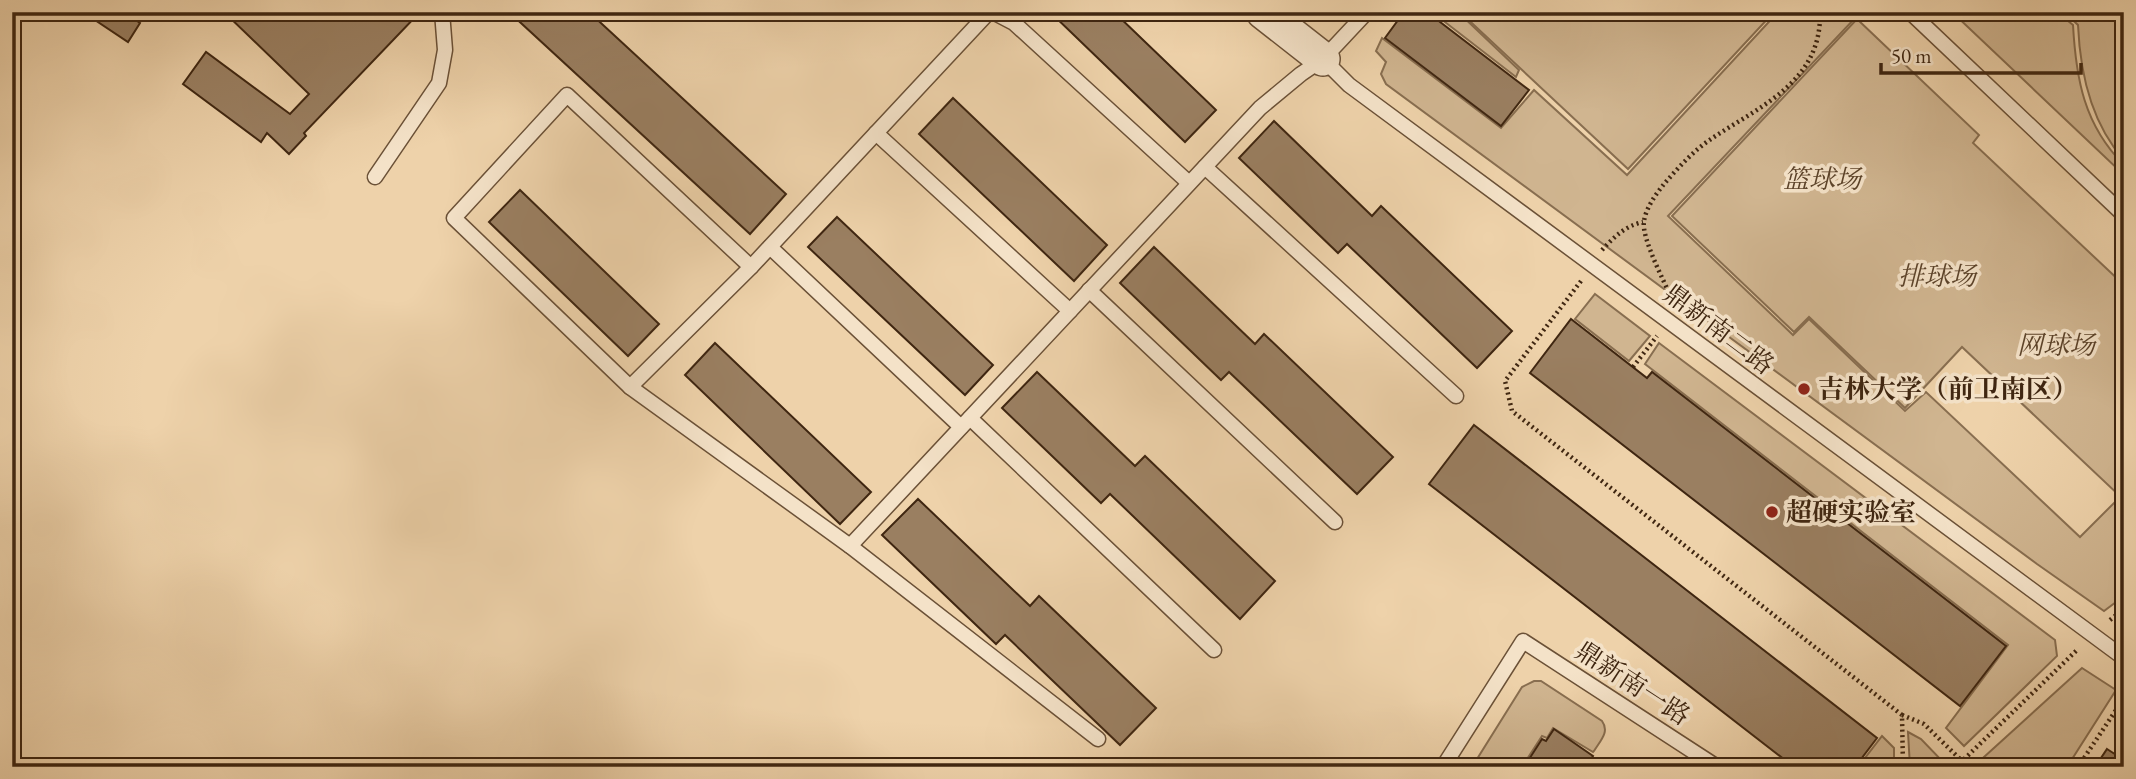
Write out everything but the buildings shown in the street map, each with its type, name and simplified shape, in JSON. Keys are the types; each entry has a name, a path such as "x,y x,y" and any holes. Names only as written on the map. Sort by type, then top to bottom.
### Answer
{"street":[{"path":"1263,12 1323,60"}],"lane":[{"path":"375,177 439,83 445,50 442,12"},
{"path":"630,387 751,267 991,12 1014,23 1189,183"},
{"path":"1910,12 2124,215"},
{"path":"850,546 1260,108 1301,74 1323,60 1366,13"},
{"name":"鼎新南二路","path":"1323,60 1349,85 2124,658"},
{"path":"751,267 567,95 454,218 630,387 850,546 1098,739"},
{"path":"876,133 1070,311"},
{"path":"1205,167 1456,396"},
{"path":"770,247 966,422 1214,650"},
{"path":"1089,290 1335,522"},
{"name":"鼎新南一路","path":"1443,767 1523,640 1717,767"}],"path":[{"path":"1672,300 1646,238 1643,222 1653,198 1678,167 1709,141 1762,108 1789,85 1809,62 1818,42 1820,12"},
{"path":"1603,249 1621,231 1643,222"},
{"path":"1582,279 1505,381 1512,411 1902,715 1924,724 1962,761"},
{"path":"1633,367 1657,335"},
{"path":"2110,620 2124,609"},
{"path":"1956,767 2077,650"},
{"path":"2078,767 2124,698"},
{"path":"1902,715 1903,767"}],"green space":[{"path":"1432,12 1458,12 1519,70 1516,77"},
{"path":"1460,12 1774,12 1628,169"},
{"path":"1778,12 1853,12 1857,16 1668,216 1793,335 1809,319 1905,411 1926,392 2080,537 2118,499 2124,504 2124,596 2104,611 1386,84 1381,74 1386,62 1376,51 1382,38 1501,128 1534,90 1627,175"},
{"path":"1952,12 2057,12 2073,25 2077,64 2085,100 2100,134 2124,165 2124,175"},
{"path":"2064,12 2124,12 2124,160 2103,130 2095,113 2081,61 2078,25"},
{"path":"1857,19 1979,135 1973,143 2124,285 2124,500 1962,347 1905,408 1809,317 1794,332 1672,216"},
{"path":"1595,294 1650,336 1629,361 1575,319"},
{"path":"1659,343 2055,640 2057,656 1964,746 1946,728 2008,645 1645,364"},
{"path":"2082,668 2116,690 2067,767 1973,767"},
{"path":"1534,681 1541,681 1602,721 1605,733 1594,751 1553,728 1547,738 1542,736 1522,767 1472,767 1522,687"},
{"path":"1908,732 1921,739 1946,765 1910,767"},
{"path":"1882,736 1894,748 1894,767 1858,767"}],"place":[{"name":"吉林大学（前卫南区）","path":"1804,389"},
{"name":"超硬实验室","path":"1772,512"}],"park label":[{"name":"篮球场","path":"1822,179"},
{"name":"排球场","path":"1937,276"},
{"name":"网球场","path":"2056,345"}]}
